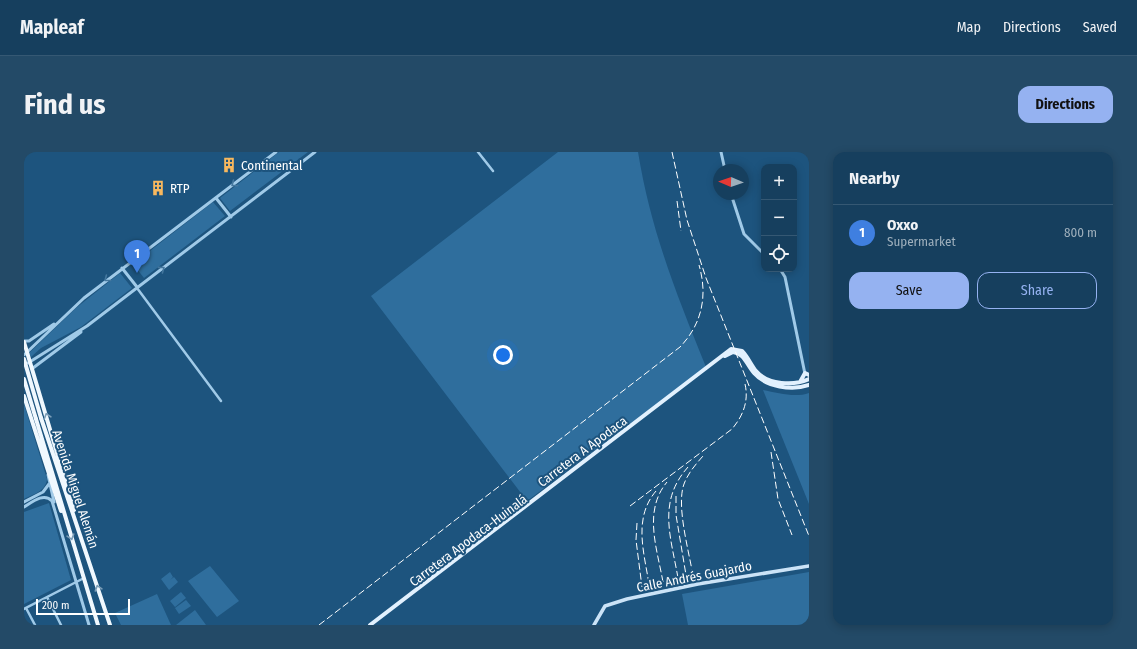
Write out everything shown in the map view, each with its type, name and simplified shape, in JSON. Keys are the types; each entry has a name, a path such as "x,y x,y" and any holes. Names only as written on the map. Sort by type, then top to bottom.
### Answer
{"highway":[{"path":"24,342 26,353 33,368 73,502 75,521"},
{"name":"Avenida Miguel Alemán","path":"24,359 41,418 110,625"},
{"path":"24,380 36,378"},
{"name":"Avenida Miguel Alemán","path":"24,380 98,625"},
{"path":"24,396 48,475 67,523"}],"main road":[{"name":"Carretera A Apodaca","path":"370,625 731,349 742,351 756,372 763,377 787,384 799,383 808,380"},
{"name":"Carretera Apodaca-Huinalá","path":"374,625 729,353 735,352 740,354 754,373 762,379 776,385 794,388 809,385"},
{"path":"799,383 807,374"},
{"path":"794,388 805,385 808,380"},
{"name":"Calle Andrés Guajardo","path":"594,625 603,608 620,601 698,584 809,566"}],"street":[{"path":"24,342 34,338 122,268 276,152"},
{"path":"24,366 87,326 315,152"},
{"path":"478,152 493,171"},
{"path":"721,152 724,164"},
{"path":"216,198 231,217"},
{"path":"733,200 744,234 761,251"},
{"path":"122,268 221,402"},
{"path":"782,272 785,277 808,380"},
{"path":"26,353 63,316"},
{"path":"33,368 75,338 87,326"},
{"path":"48,475 89,625"},
{"path":"24,502 43,492 47,488 49,482"},
{"path":"24,507 40,498 46,497 52,501 59,519"},
{"path":"35,625 25,608 84,578"},
{"path":"47,598 61,625"}],"shaded area":[{"path":"279,152 308,152 230,211 220,198"},
{"path":"558,152 638,152 643,181 657,235 675,287 706,367 527,501 371,296"},
{"path":"213,202 225,216 144,278 133,264"},
{"path":"120,273 132,288 81,327 41,348 31,357 29,353 76,308"},
{"path":"763,390 792,395 809,393 809,504"},
{"path":"24,404 47,479 42,489 24,499"},
{"path":"49,503 71,580 24,604 24,512"},
{"path":"210,566 239,601 217,617 188,581"},
{"path":"170,572 173,577 170,580 174,577 178,582 169,590 161,579"},
{"path":"809,572 809,625 688,625 682,594"},
{"path":"181,592 186,598 175,607 170,601"},
{"path":"157,594 171,625 121,625 115,613"},
{"path":"186,600 191,606 179,614 175,608"},
{"path":"195,610 206,625 176,625"}],"railway":[{"path":"672,152 687,220 706,278 809,536"},
{"path":"677,201 681,231"},
{"path":"319,625 680,347 694,329 701,309 703,288 699,265"},
{"path":"630,506 732,429 742,414 746,402 745,384"},
{"path":"771,452 778,499 792,535"},
{"path":"693,576 686,542 681,504 684,484 695,465 703,456"},
{"path":"678,578 670,534 669,507 672,493 678,480 688,467"},
{"path":"663,582 655,543 654,517 655,505 667,482"},
{"path":"649,584 643,548 642,524 644,512 656,491"},
{"path":"676,496 676,515 686,575"},
{"path":"637,523 636,540 642,587"}],"place":[{"name":"Continental","path":"229,165"},
{"name":"RTP","path":"158,188"},
{"name":"Oxxo","path":"137,273"}]}
